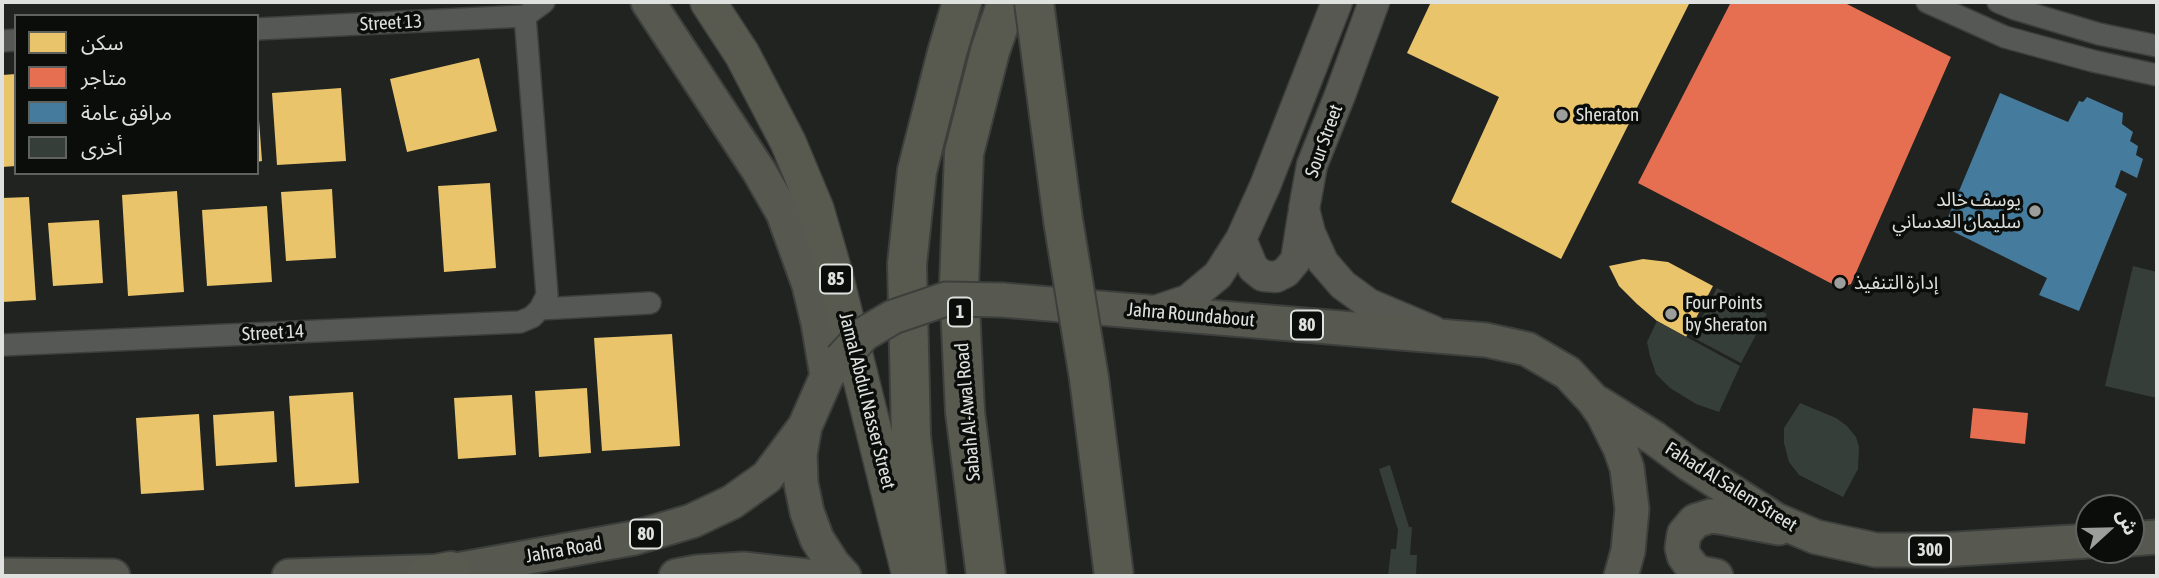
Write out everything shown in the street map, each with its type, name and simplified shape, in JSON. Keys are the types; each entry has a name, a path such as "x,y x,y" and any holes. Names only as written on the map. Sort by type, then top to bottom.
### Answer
{"highway":[{"name":"Jamal Abdul Nasser Street","path":"708,2 754,76 788,142 816,209 910,576"},
{"path":"927,576 911,436 907,264 917,171 962,2"},
{"name":"Sabah Al-Awal Road","path":"986,576 965,412 959,285 964,153 990,51 1007,2"},
{"path":"959,285 983,155 1021,32 1035,2"},
{"path":"1035,2 1063,220 1089,378 1114,576"}],"main road":[{"name":"Sour Street","path":"1152,312 1188,300 1208,284 1218,275 1241,239 1265,186 1337,2"},
{"name":"Sour Street","path":"1374,2 1312,165 1304,209 1310,233 1323,262 1343,285 1369,304 1446,337"},
{"name":"Jamal Abdul Nasser Street","path":"649,4 783,212 834,367"},
{"path":"1241,239 1253,268 1264,276 1276,277 1286,272 1296,260 1304,209"},
{"name":"Jahra Roundabout","path":"844,576 817,539 807,512 801,484 800,454 805,425 834,367 864,334 893,317 946,299 1002,300 1486,340 1527,349 1568,373 1593,400 1612,429 1620,448 1630,488 1631,530 1629,551 1621,576"},
{"name":"Fahad Al Salem Street","path":"1593,400 1776,520 1798,531 1841,544 1876,550 1941,550 2075,542"},
{"name":"Jahra Road","path":"289,576 438,574 634,538 692,521 732,502 767,477 805,425"},
{"path":"1716,576 1700,573 1684,556 1684,534 1695,521 1711,516 1798,531"},
{"path":"676,576 743,569 807,576"},
{"path":"2,575 113,576"}],"street":[{"path":"540,309 547,295 525,16 544,2"},
{"path":"1927,2 2005,37 2157,75"},
{"path":"2008,4 2099,34 2157,46"},
{"name":"Street 13","path":"259,29 525,16"},
{"name":"Street 14","path":"2,345 520,322 540,309 650,303"}],"building: سكن":[{"name":"Sheraton","path":"1431,2 1690,2 1561,259 1451,202 1499,97 1407,53"},
{"path":"479,58 497,131 407,152 390,79"},
{"path":"14,74 14,166 2,167 2,75"},
{"path":"341,88 346,161 277,165 272,93"},
{"path":"259,120 262,161 259,162"},
{"path":"490,183 496,268 444,272 438,186"},
{"path":"332,189 336,258 286,261 281,192"},
{"path":"177,191 184,292 128,296 122,195"},
{"path":"29,197 36,300 2,302 2,198"},
{"path":"267,206 272,282 207,286 202,210"},
{"path":"99,220 103,283 53,286 48,223"},
{"path":"1643,259 1668,262 1713,286 1686,337 1657,321 1637,304 1619,286 1609,266"},
{"path":"672,334 680,446 602,451 594,338"},
{"path":"587,388 591,453 539,457 535,391"},
{"path":"353,392 359,483 295,487 289,396"},
{"path":"512,395 516,455 458,459 454,398"},
{"path":"274,411 277,462 216,466 213,415"},
{"path":"199,414 204,490 141,494 136,418"}],"building: متاجر":[{"path":"1731,2 1843,2 1951,57 1851,284 1840,288 1638,183"},
{"path":"1973,408 2028,413 2025,444 1970,438"}],"building: مرافق عامة":[{"name":"يوسف خالد سليمان العدساني","path":"2000,93 2068,122 2079,101 2083,102 2087,97 2123,113 2122,124 2133,132 2130,141 2138,146 2136,155 2143,159 2137,178 2121,170 2115,187 2127,194 2079,311 2039,295 2047,278 1944,227"}],"building: أخرى":[{"path":"2133,266 2157,272 2157,398 2105,386"},
{"path":"1717,288 1767,314 1741,363 1692,337"},
{"path":"1657,321 1740,366 1719,412 1696,404 1670,388 1656,374 1647,342"},
{"path":"1800,403 1836,418 1856,437 1859,447 1858,469 1843,497 1799,475 1789,462 1784,443 1784,428"},
{"path":"1390,465 1409,527 1412,527 1410,555 1417,555 1416,576 1388,576 1391,549 1396,549 1398,530 1379,469"}],"place":[{"name":"Sheraton","path":"1562,115"},
{"name":"يوسف خالد سليمان العدساني","path":"2035,211"},
{"name":"إدارة التنفيذ","path":"1840,283"},
{"name":"Four Points by Sheraton","path":"1671,314"}]}
